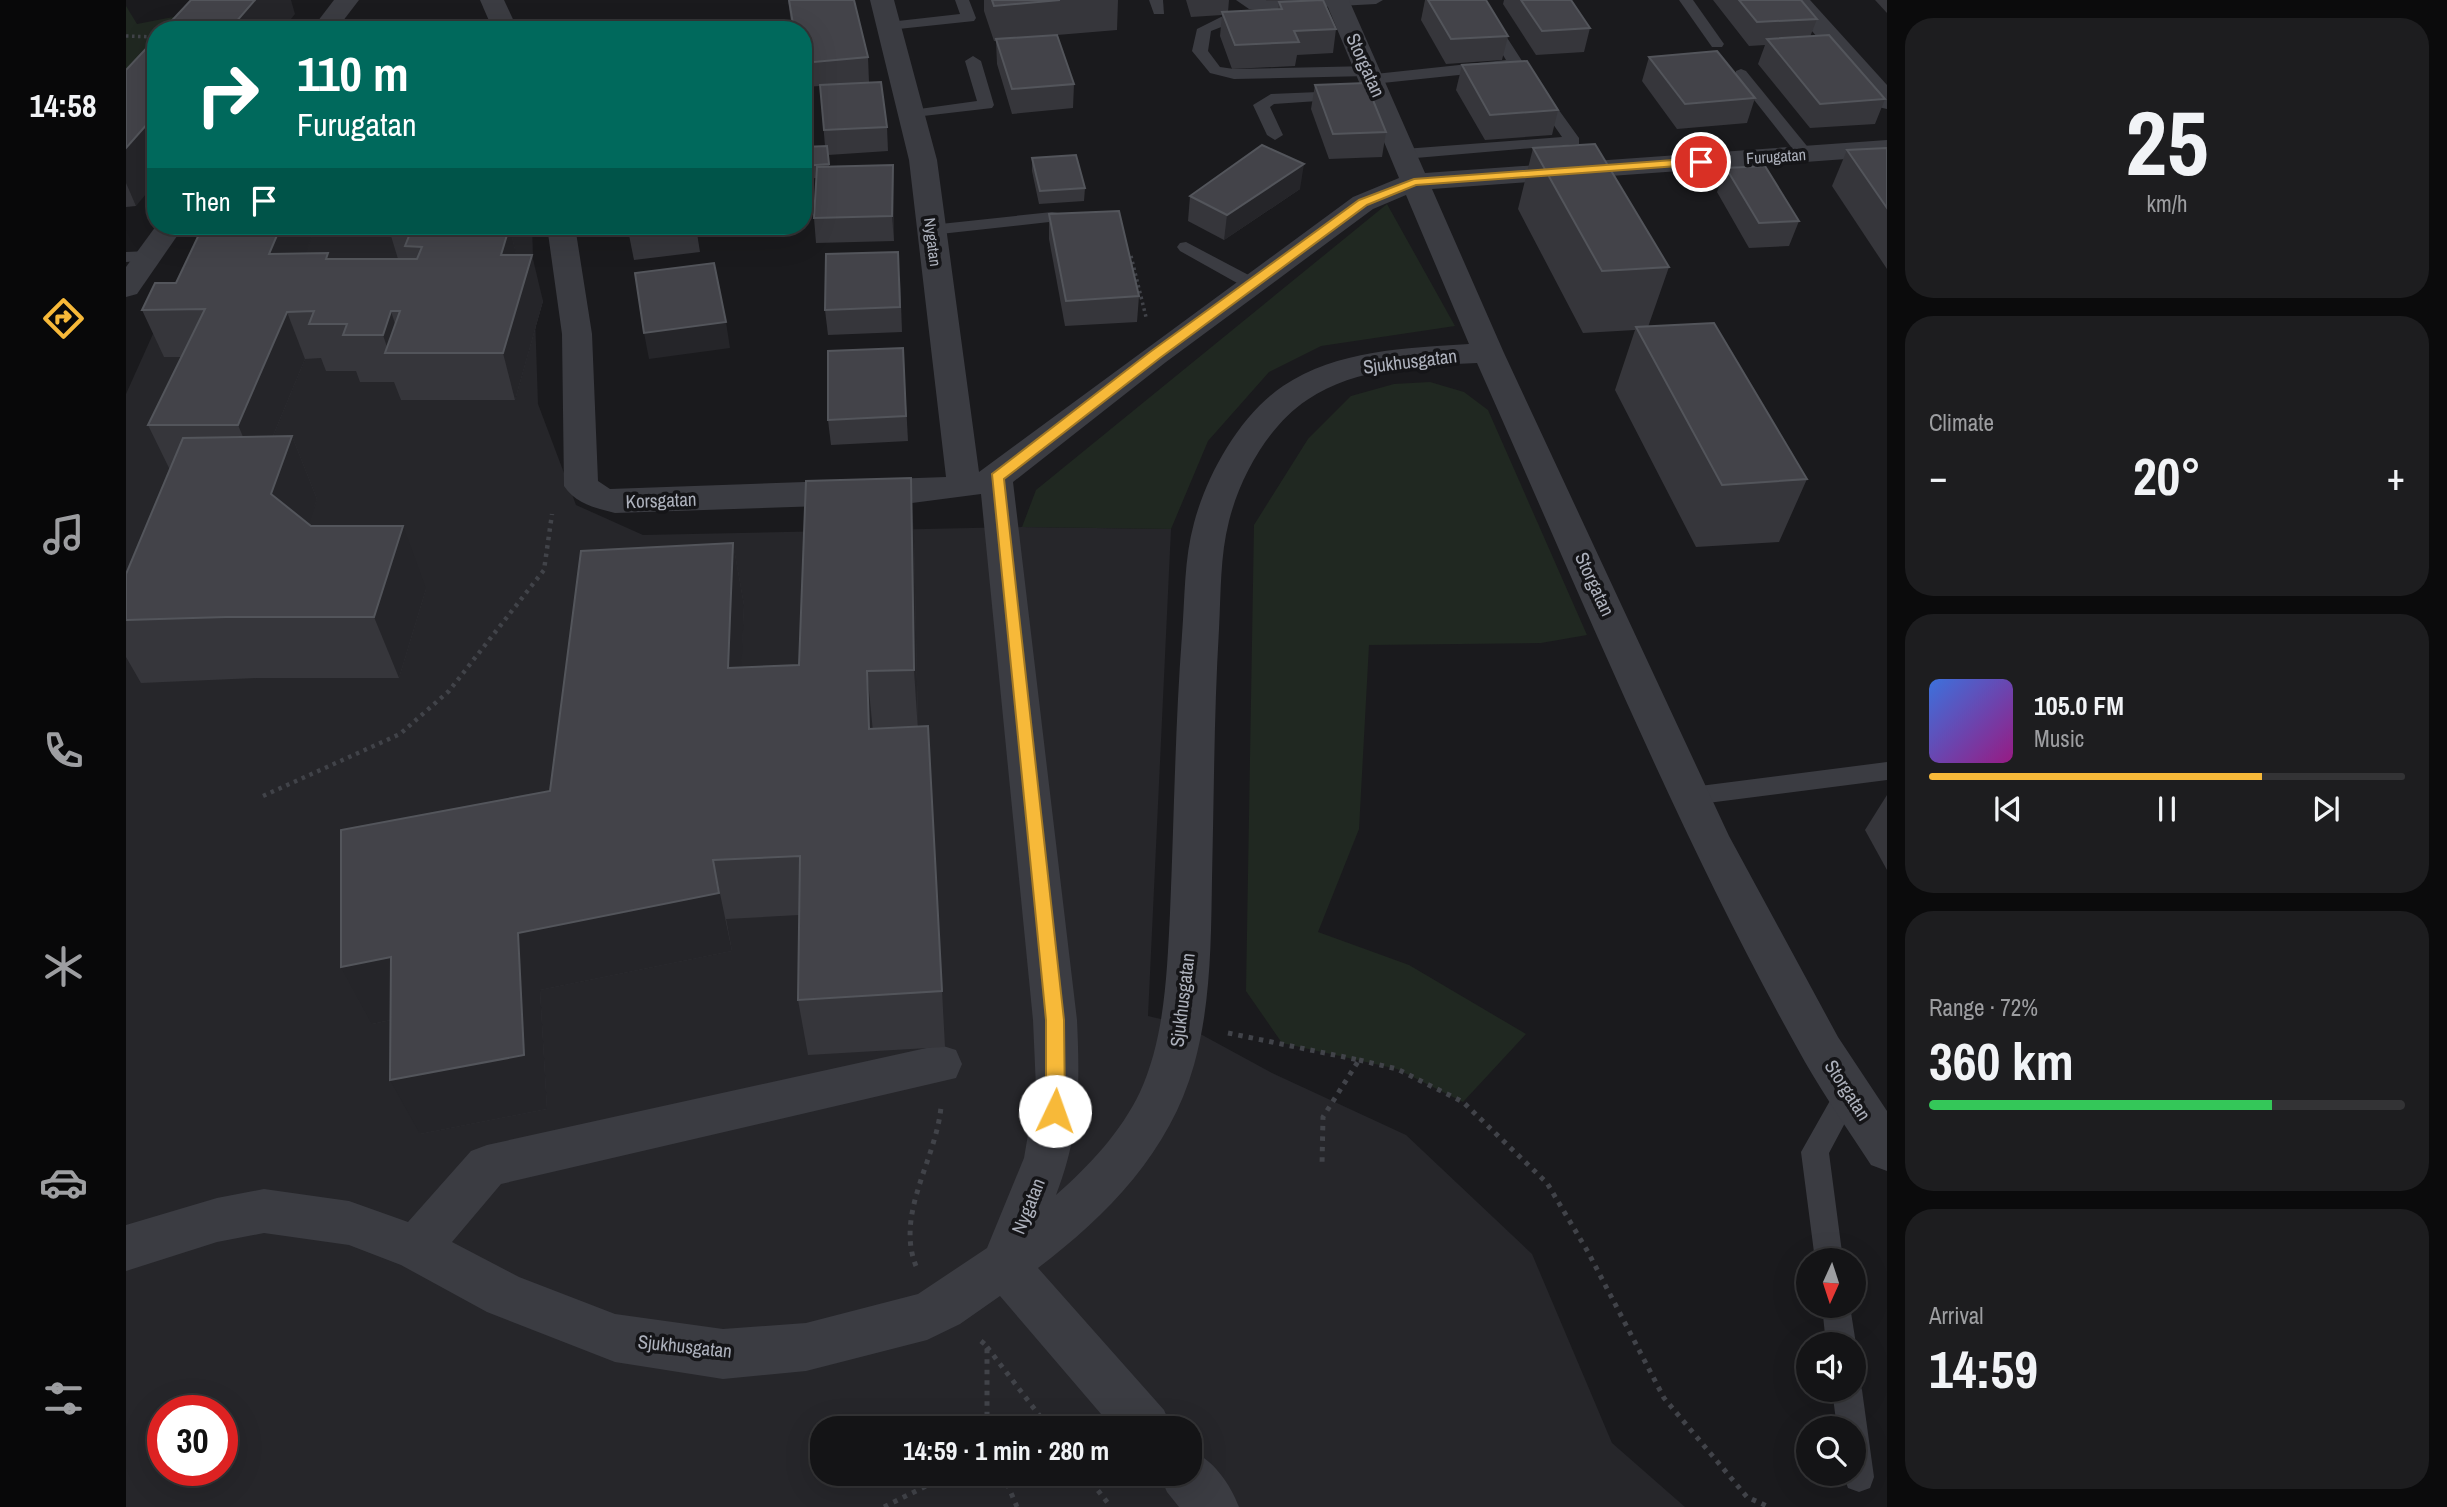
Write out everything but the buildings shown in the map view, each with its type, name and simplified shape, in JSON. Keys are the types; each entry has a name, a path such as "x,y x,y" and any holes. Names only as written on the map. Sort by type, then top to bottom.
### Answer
{"street":[{"path":"330,21 347,0"},
{"path":"492,0 502,21"},
{"path":"1797,0 1887,102"},
{"name":"Storgatan","path":"1339,5 1374,81 1488,353 1692,796 1768,953 1887,1150"},
{"name":"Nygatan","path":"886,13 923,160 931,230 980,482 1055,1020 1058,1088 1047,1158 1004,1265"},
{"name":"Furugatan","path":"980,482 1409,168 1805,154 1887,148"},
{"path":"126,288 137,257 160,235"},
{"name":"Korsgatan","path":"562,235 577,334 581,486 600,498 615,502 912,492 980,482"},
{"name":"Sjukhusgatan","path":"126,1248 217,1220 264,1211 349,1223 416,1248 504,1295 615,1338 723,1354 806,1347 927,1316 1004,1265 1052,1229 1128,1152 1150,1119 1176,1053 1187,990 1198,652 1205,563 1214,511 1236,465 1257,431 1293,394 1322,378 1372,363 1488,353"},
{"path":"416,1248 487,1166 940,1064"},
{"path":"1004,1265 1136,1416"},
{"path":"1195,1486 1213,1507"}],"lane":[{"path":"886,13 969,18 962,0"},
{"path":"1243,0 1254,6 1339,5"},
{"path":"1374,81 1234,74 1215,70 1200,51 1204,29 1226,20 1376,0"},
{"path":"1686,0 1717,44"},
{"path":"1275,135 1261,104 1271,99 1374,81 1516,64 1489,20"},
{"path":"912,115 986,106 973,61"},
{"path":"1741,74 1805,154"},
{"path":"1409,168 1573,141 1534,86"},
{"path":"931,230 1052,217"},
{"path":"1186,247 1251,284"},
{"path":"1692,796 1887,771"},
{"path":"1827,1248 1815,1152 1849,1091"}],"path":[{"path":"126,36 147,37"},
{"path":"1131,256 1155,355"},
{"path":"263,796 400,734 449,691 544,570 549,521 561,495 580,468"},
{"path":"1182,1024 1397,1069 1463,1102 1547,1183 1588,1252 1664,1398 1747,1497 1769,1507"},
{"path":"1322,1165 1323,1117 1359,1060"},
{"path":"987,1346 1040,1416"},
{"path":"884,1507 926,1486"},
{"path":"1008,1486 1017,1507"},
{"path":"1094,1486 1111,1507"}],"shaded area":[{"path":"126,6 137,24 147,22 147,70 126,93"},
{"path":"194,13 189,21 153,21"},
{"path":"1387,204 1455,326 1321,346 1269,372 1208,441 1171,529 1022,527 1036,490"},
{"path":"217,235 532,235 538,404 576,505 643,535 1022,527 1171,529 1148,1016 1182,1024 1272,1073 1406,1135 1532,1254 1612,1443 1685,1507 126,1507 126,394 157,325"},
{"path":"1430,382 1464,392 1488,410 1587,635 1541,643 1369,645 1359,829 1318,932 1409,965 1526,1034 1463,1102 1397,1069 1282,1043 1246,991 1254,525 1308,439 1351,396 1394,384"}],"route":[{"path":"1055,1111 1058,1088 1055,1020 996,478 1021,462 1155,355 1363,203 1414,182 1701,162"}]}
